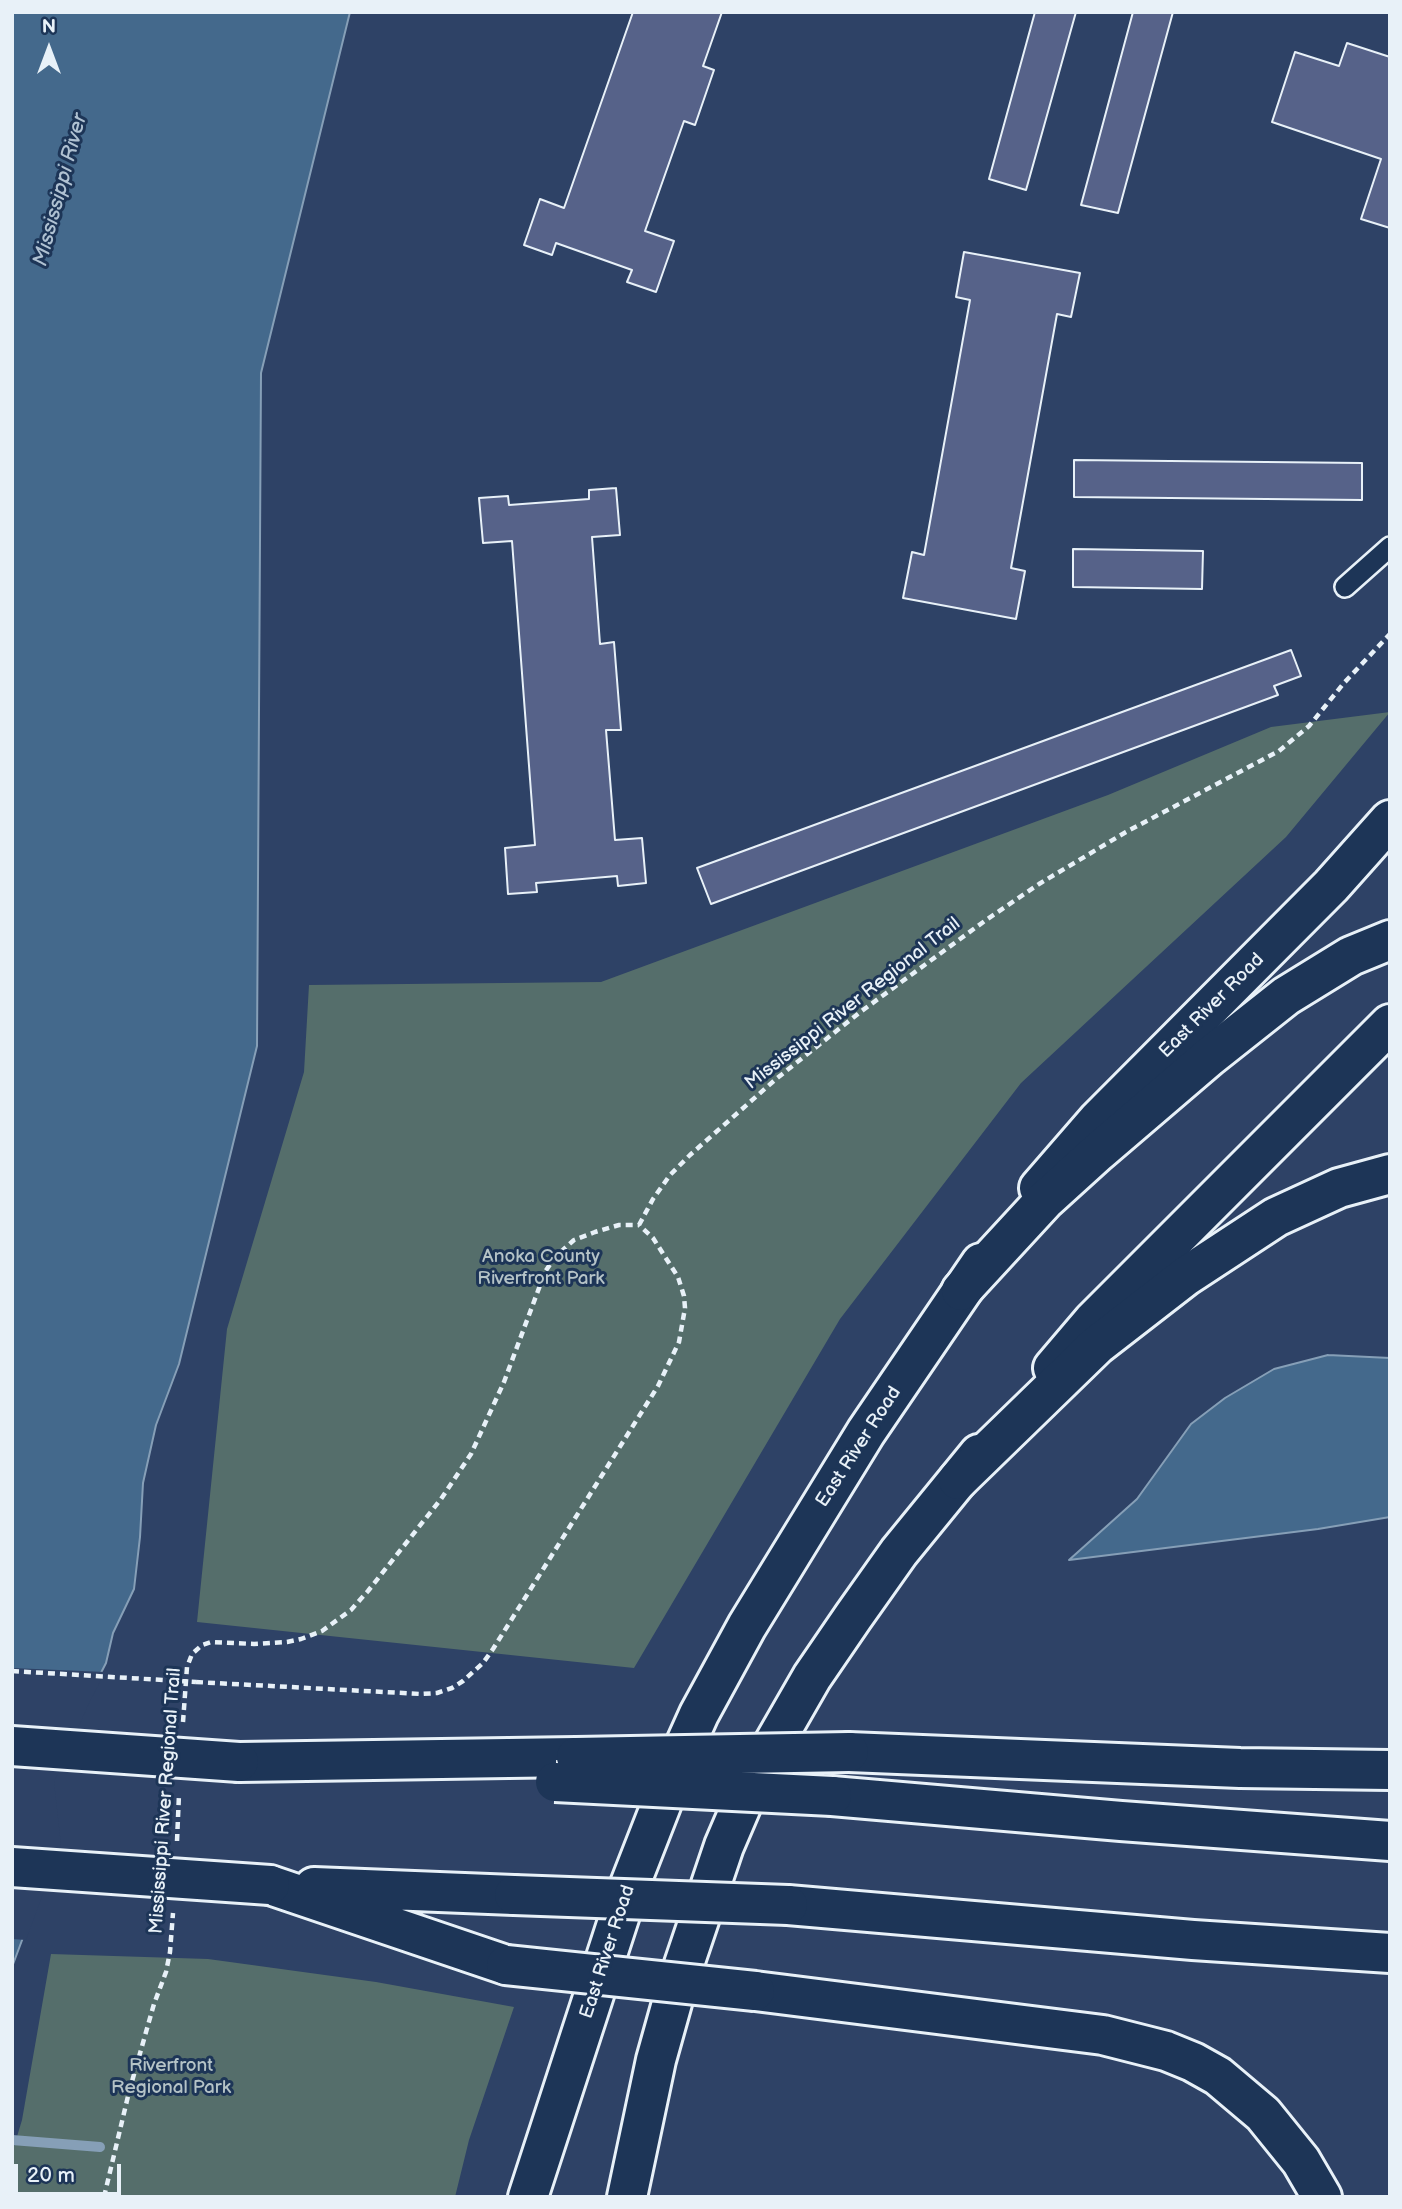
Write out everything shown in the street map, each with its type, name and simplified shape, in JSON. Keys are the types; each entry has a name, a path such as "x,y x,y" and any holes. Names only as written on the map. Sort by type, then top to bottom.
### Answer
{"main road":[{"name":"East River Road","path":"528,2197 629,1887 681,1754 719,1673 866,1432 1013,1219 1098,1120 1331,886 1390,820"},
{"path":"961,1291 1044,1201 1209,1057 1286,996 1351,956 1390,940"},
{"path":"627,2197 650,2087 673,1998 724,1846 751,1783 812,1677 899,1552 1093,1321 1390,1024"},
{"path":"958,1480 1097,1345 1186,1276 1235,1242 1286,1212 1339,1188 1390,1174"},
{"path":"12,1746 555,1782 832,1796 1390,1841"},
{"path":"239,1762 849,1752 1240,1768 1390,1770"},
{"path":"12,1867 270,1885 788,1905 1193,1940 1390,1953"},
{"path":"270,1885 506,1965 755,1991 1103,2035 1166,2051 1218,2076 1263,2113 1301,2161 1322,2197"}],"lane":[{"path":"1345,587 1390,547"}],"path":[{"name":"Mississippi River Regional Trail","path":"183,1735 187,1667 192,1654 202,1645 211,1642 254,1644 301,1639 323,1630 351,1610 386,1572 471,1454 504,1382 545,1272 555,1257 574,1240 594,1232 619,1225 639,1225 670,1175 776,1079 859,1013 986,920 1126,832 1279,751 1309,726 1344,683 1390,634"},
{"path":"12,1671 421,1694 437,1693 463,1681 483,1663 498,1642 659,1386 679,1342 685,1308 681,1287 663,1252 639,1225"},
{"name":"Mississippi River Regional Trail","path":"177,1843 180,1789"},
{"name":"Mississippi River Regional Trail","path":"104,2197 154,2004 166,1972 173,1911"}],"green space":[{"name":"Anoka County Riverfront Park","path":"1390,712 1286,837 1021,1083 840,1319 634,1668 197,1622 227,1329 304,1072 309,985 601,982 1108,795 1271,727"},
{"name":"Riverfront Regional Park","path":"51,1954 208,1959 376,1982 514,2007 469,2140 455,2197 12,2197 12,2153 22,2120"}],"water":[{"name":"Mississippi River","path":"12,12 350,12 261,373 257,1046 179,1364 156,1425 143,1483 134,1589 113,1633 106,1663 50,1781 58,1844 12,1967"},
{"path":"1328,1355 1390,1358 1390,1517 1318,1529 1069,1560 1137,1499 1191,1424 1225,1398 1274,1369"}],"pier":[{"path":"12,1668 105,1672 54,1782 61,1845 26,1940 12,1939"}],"building":[{"path":"633,12 722,12 703,66 714,70 695,125 684,121 645,231 674,241 656,292 627,282 632,270 556,243 552,255 524,245 540,199 564,208"},
{"path":"1035,12 1076,12 1026,190 989,179"},
{"path":"1133,12 1173,12 1118,213 1081,205"},
{"path":"1347,43 1390,57 1390,228 1361,219 1381,159 1272,122 1295,52 1339,66"},
{"path":"964,252 1080,273 1071,317 1057,314 1011,568 1025,571 1016,619 903,598 912,552 924,555 970,300 956,297"},
{"path":"1074,460 1362,463 1362,500 1074,497"},
{"path":"616,488 620,535 592,537 600,644 614,642 621,730 606,730 615,840 642,838 646,883 618,886 617,876 536,883 537,892 508,894 505,848 535,845 512,541 483,543 479,498 508,496 509,505 589,499 589,490"},
{"path":"1073,549 1203,551 1202,589 1073,587"},
{"path":"1291,650 1301,676 1274,686 1278,695 711,904 697,868"}],"waterway":[{"path":"12,2140 100,2147"}]}
